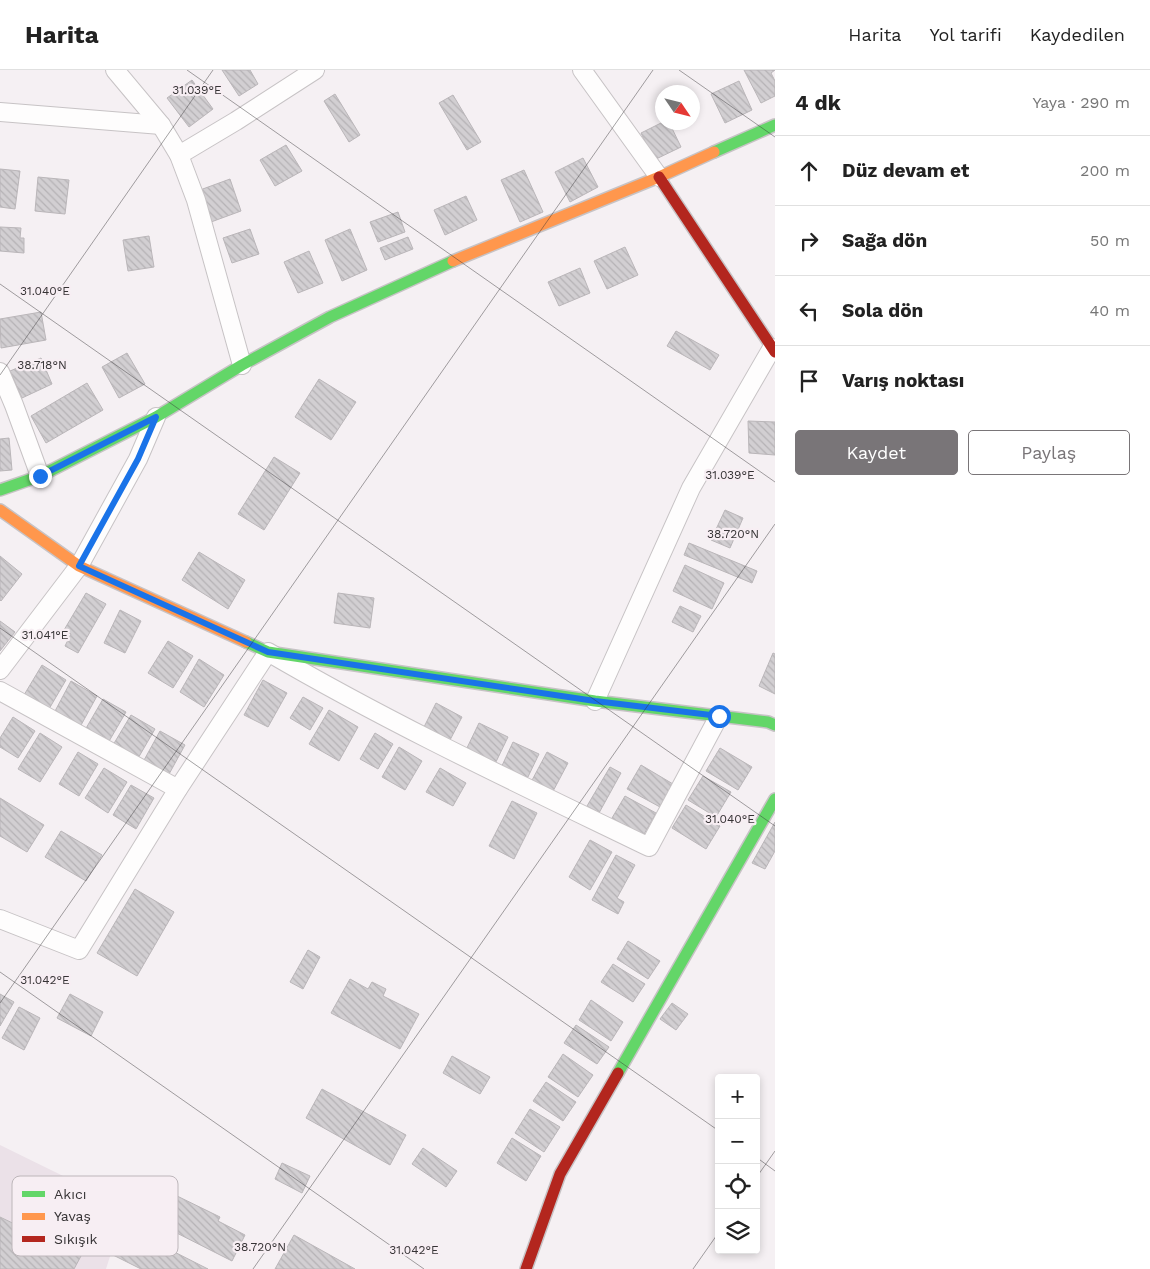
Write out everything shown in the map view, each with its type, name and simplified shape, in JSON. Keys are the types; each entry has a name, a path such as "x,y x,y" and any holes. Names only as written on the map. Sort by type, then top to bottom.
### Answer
{"street":[{"path":"115,70 161,125 179,155 196,200 242,365"},
{"path":"179,155 315,70"},
{"path":"582,70 659,177 773,350 690,488 595,701"},
{"path":"0,112 161,125"},
{"path":"0,490 40,476 156,417 242,365 330,318 446,264 659,177 775,125"},
{"path":"0,372 14,404 40,476"},
{"path":"0,670 79,566 138,459 156,417"},
{"path":"0,510 79,566 268,652 326,686 515,782 649,847 719,716"},
{"path":"268,652 595,701 768,722 775,725"},
{"path":"0,919 79,950 178,789 268,652"},
{"path":"0,691 178,789"},
{"path":"526,1269 560,1174 775,799"}],"shaded area":[{"path":"0,1145 63,1176 12,1176 12,1256 110,1256 106,1269 0,1269"}],"building":[{"path":"222,70 250,70 258,84 239,96"},
{"path":"744,70 775,70 771,73 775,81 775,96 761,103"},
{"path":"192,80 213,109 189,127 167,98"},
{"path":"739,81 752,110 725,123 711,94"},
{"path":"335,94 360,135 349,142 324,101"},
{"path":"453,95 481,142 467,150 439,103"},
{"path":"655,126 655,130 673,130 681,147 654,160 641,133"},
{"path":"286,145 302,171 275,186 260,160"},
{"path":"583,158 598,187 570,202 555,172"},
{"path":"0,169 20,171 15,209 0,207"},
{"path":"524,170 543,212 520,222 501,180"},
{"path":"38,177 69,180 65,214 35,211"},
{"path":"230,179 241,211 211,222 200,190"},
{"path":"466,196 477,220 445,235 434,210"},
{"path":"398,212 405,232 378,242 370,222"},
{"path":"0,227 21,228 20,238 24,238 24,253 0,251"},
{"path":"250,229 259,254 232,263 223,238"},
{"path":"350,229 367,270 342,281 325,240"},
{"path":"149,236 154,267 128,271 123,240"},
{"path":"408,237 413,249 385,260 380,248"},
{"path":"625,247 638,275 607,289 594,261"},
{"path":"309,251 323,283 298,293 284,262"},
{"path":"580,268 590,293 559,306 548,282"},
{"path":"41,312 46,340 1,348 0,319"},
{"path":"676,331 719,355 710,370 667,346"},
{"path":"127,353 145,384 119,398 102,367"},
{"path":"41,358 52,384 22,398 10,371"},
{"path":"319,379 356,402 331,440 295,417"},
{"path":"87,383 103,410 46,443 31,416"},
{"path":"748,421 775,422 775,455 749,453"},
{"path":"9,438 12,470 0,471 0,439"},
{"path":"274,457 300,473 264,530 238,514"},
{"path":"725,510 743,518 730,548 711,540"},
{"path":"689,543 757,571 752,583 684,555"},
{"path":"199,552 245,580 228,609 182,580"},
{"path":"0,556 22,574 1,601 0,600"},
{"path":"685,565 724,583 712,609 673,591"},
{"path":"86,593 106,604 78,653 65,646 71,634 64,630"},
{"path":"338,593 374,598 370,628 334,623"},
{"path":"680,606 701,616 693,632 672,622"},
{"path":"120,610 141,621 125,653 104,643"},
{"path":"0,621 15,632 0,651"},
{"path":"168,641 193,656 173,688 148,673"},
{"path":"773,653 775,654 775,694 759,686"},
{"path":"199,659 224,675 204,707 180,692"},
{"path":"42,665 66,680 49,709 24,695"},
{"path":"263,680 287,693 268,727 244,715"},
{"path":"71,681 97,696 80,727 54,713"},
{"path":"303,697 323,708 310,730 290,718"},
{"path":"103,699 126,712 108,743 85,730"},
{"path":"436,703 462,717 450,740 424,727"},
{"path":"329,710 358,727 339,761 309,744"},
{"path":"131,715 155,729 137,760 113,745"},
{"path":"13,717 35,731 18,758 0,747 0,738"},
{"path":"479,723 508,737 494,766 465,752"},
{"path":"160,731 185,745 168,776 143,762"},
{"path":"40,733 62,747 40,782 18,769"},
{"path":"375,733 393,744 378,769 360,759"},
{"path":"513,742 539,754 526,781 500,770"},
{"path":"399,747 422,761 405,790 382,777"},
{"path":"720,748 752,767 738,790 706,771"},
{"path":"78,752 98,764 79,796 59,784"},
{"path":"547,752 568,763 551,795 530,784"},
{"path":"641,765 673,784 660,807 627,789"},
{"path":"610,767 621,773 599,813 587,806"},
{"path":"104,768 127,782 108,813 85,798"},
{"path":"440,768 466,783 453,806 426,792"},
{"path":"703,776 731,792 716,817 688,800"},
{"path":"131,785 154,798 136,829 113,815"},
{"path":"625,796 656,813 643,836 612,818"},
{"path":"0,798 44,825 27,852 0,836"},
{"path":"512,801 537,813 514,859 489,846"},
{"path":"686,805 720,826 706,849 672,828"},
{"path":"775,822 775,851 765,869 752,863"},
{"path":"61,831 102,855 86,881 45,857"},
{"path":"590,840 612,852 590,890 569,877"},
{"path":"616,855 635,865 617,898 624,902 618,914 592,900"},
{"path":"135,889 174,912 137,976 97,953"},
{"path":"628,941 660,961 648,979 617,959"},
{"path":"308,950 320,957 303,989 290,982"},
{"path":"613,964 645,984 633,1002 601,982"},
{"path":"350,979 368,989 372,982 386,989 383,996 419,1014 400,1049 331,1013"},
{"path":"0,994 14,1002 0,1026"},
{"path":"70,994 103,1012 91,1036 57,1018"},
{"path":"591,1000 623,1022 611,1041 579,1020"},
{"path":"672,1003 688,1014 676,1030 660,1019"},
{"path":"19,1007 40,1018 24,1050 2,1038"},
{"path":"576,1025 609,1047 597,1064 564,1043"},
{"path":"563,1054 593,1075 578,1097 548,1077"},
{"path":"452,1056 490,1077 480,1094 443,1073"},
{"path":"546,1082 576,1102 563,1121 533,1101"},
{"path":"322,1089 406,1135 390,1165 306,1118"},
{"path":"530,1109 560,1127 544,1152 515,1133"},
{"path":"512,1138 541,1156 526,1181 497,1163"},
{"path":"423,1148 457,1171 446,1187 412,1164"},
{"path":"282,1163 310,1176 302,1193 275,1179"},
{"path":"178,1196 220,1217 218,1221 245,1235 232,1261 178,1234"},
{"path":"0,1217 12,1223 12,1256 81,1256 74,1269 0,1269"},
{"path":"294,1235 355,1269 275,1269"},
{"path":"178,1254 208,1269 141,1269 115,1256 178,1256"}],"traffic: fast":[{"path":"714,152 775,125"},
{"path":"0,490 40,476 156,417 242,365 330,317 453,261"},
{"path":"246,642 268,652 595,701 768,722 775,725"},
{"path":"618,1073 775,799"}],"traffic: slow":[{"path":"453,261 659,177 714,152"},
{"path":"0,510 79,566 246,642"}],"traffic: jam":[{"path":"659,177 775,352"},
{"path":"526,1269 560,1174 618,1073"}],"route":[{"path":"40,476 156,417 138,459 79,566 268,652 595,701 719,716"}]}
